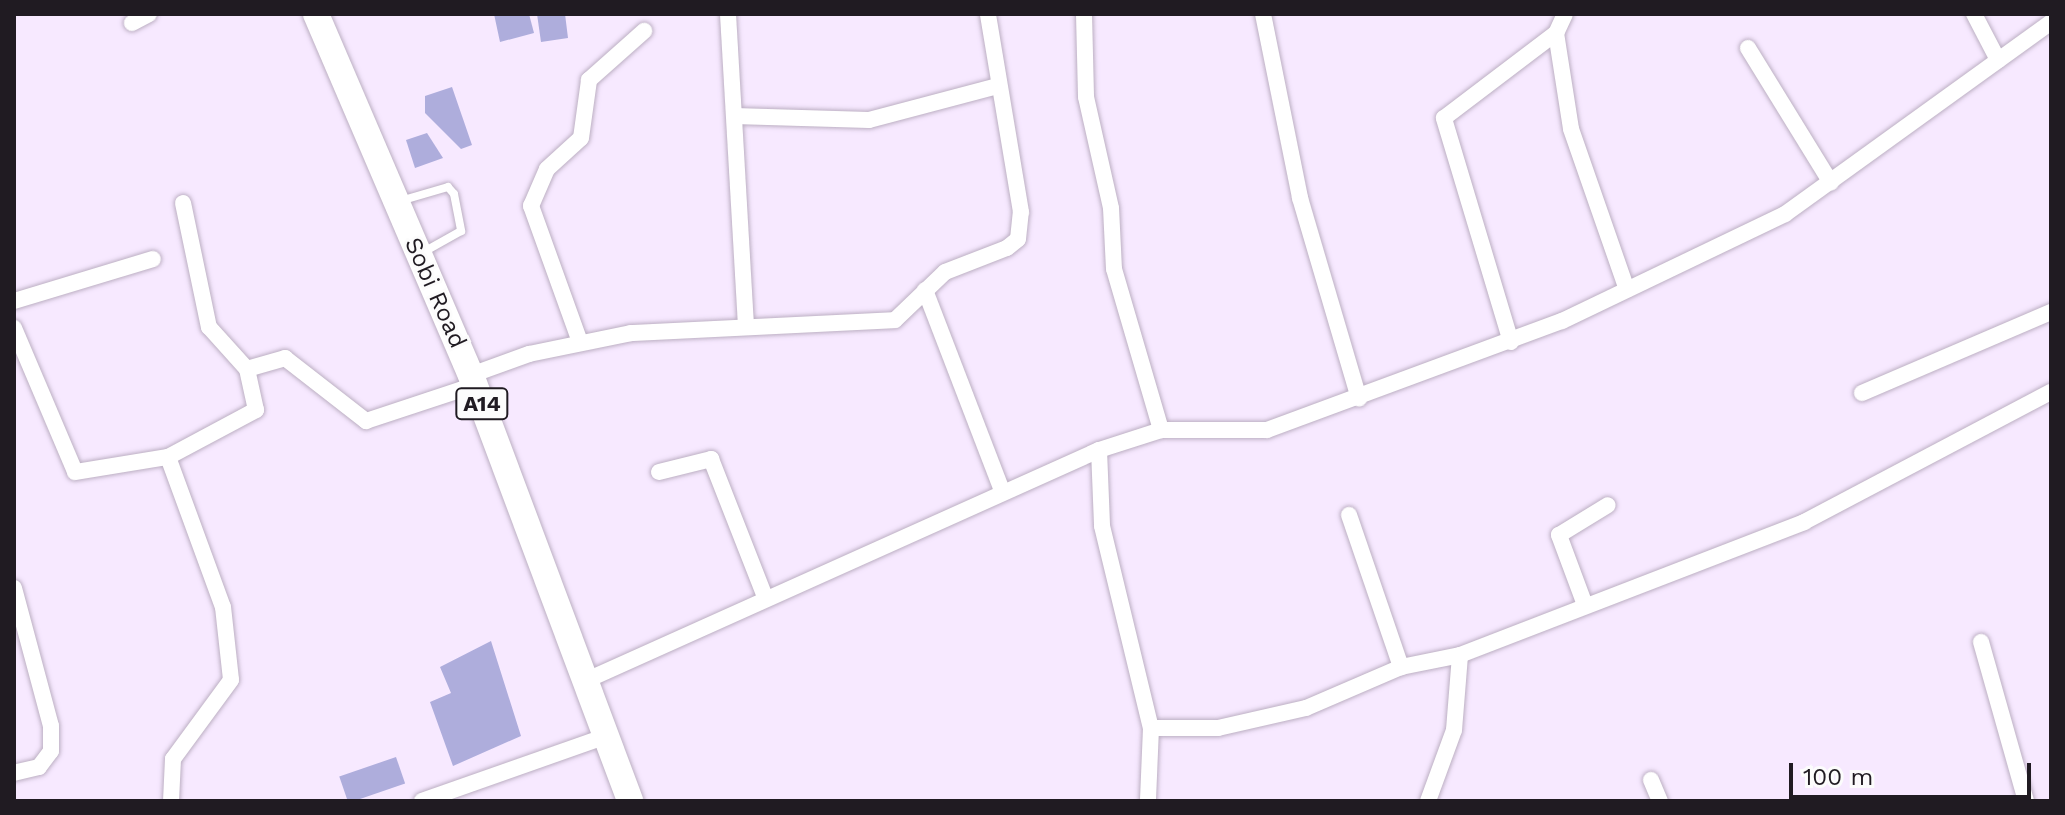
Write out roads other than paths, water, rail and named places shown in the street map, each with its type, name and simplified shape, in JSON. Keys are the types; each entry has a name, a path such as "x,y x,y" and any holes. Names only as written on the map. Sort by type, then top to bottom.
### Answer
{"highway":[{"name":"Sobi Road","path":"316,14 473,380 630,801"}],"street":[{"path":"132,23 149,14"},
{"path":"728,14 746,326"},
{"path":"247,369 285,358 366,421 580,342 746,326 895,320 945,272 1018,239 1021,212 988,14"},
{"path":"1084,14 1086,97 1111,208 1114,269 1161,430"},
{"path":"1263,14 1300,198 1359,398"},
{"path":"1511,342 1444,118 1556,33 1565,14"},
{"path":"1974,14 1998,60"},
{"path":"587,680 765,597 926,533 1002,491 1099,450 1161,430 1267,430 1511,342 1627,290 1785,214 2051,22"},
{"path":"580,342 531,206 547,169 581,138 589,80 644,31"},
{"path":"1556,33 1571,129 1627,290"},
{"path":"1748,48 1831,183"},
{"path":"734,116 869,120 998,86"},
{"path":"14,328 75,472 168,457 256,410 247,369 209,327 183,203"},
{"path":"14,301 153,259"},
{"path":"925,290 1002,491"},
{"path":"1862,393 2051,312"},
{"path":"1151,728 1218,728 1306,708 1401,667 1460,655 1804,522 2051,392"},
{"path":"1099,450 1102,526 1151,728 1148,801"},
{"path":"168,457 223,607 231,680 173,759 171,801"},
{"path":"659,472 711,459 765,597"},
{"path":"1585,605 1559,535 1608,505"},
{"path":"1349,515 1401,667"},
{"path":"14,588 45,686 51,751 39,767 14,773"},
{"path":"1981,642 2026,801"},
{"path":"14,655 33,652"},
{"path":"1428,801 1454,730 1460,655"},
{"path":"422,801 607,736"},
{"path":"1651,780 1660,801"}],"lane":[{"path":"396,202 448,187 454,194 461,231 418,255"}]}
